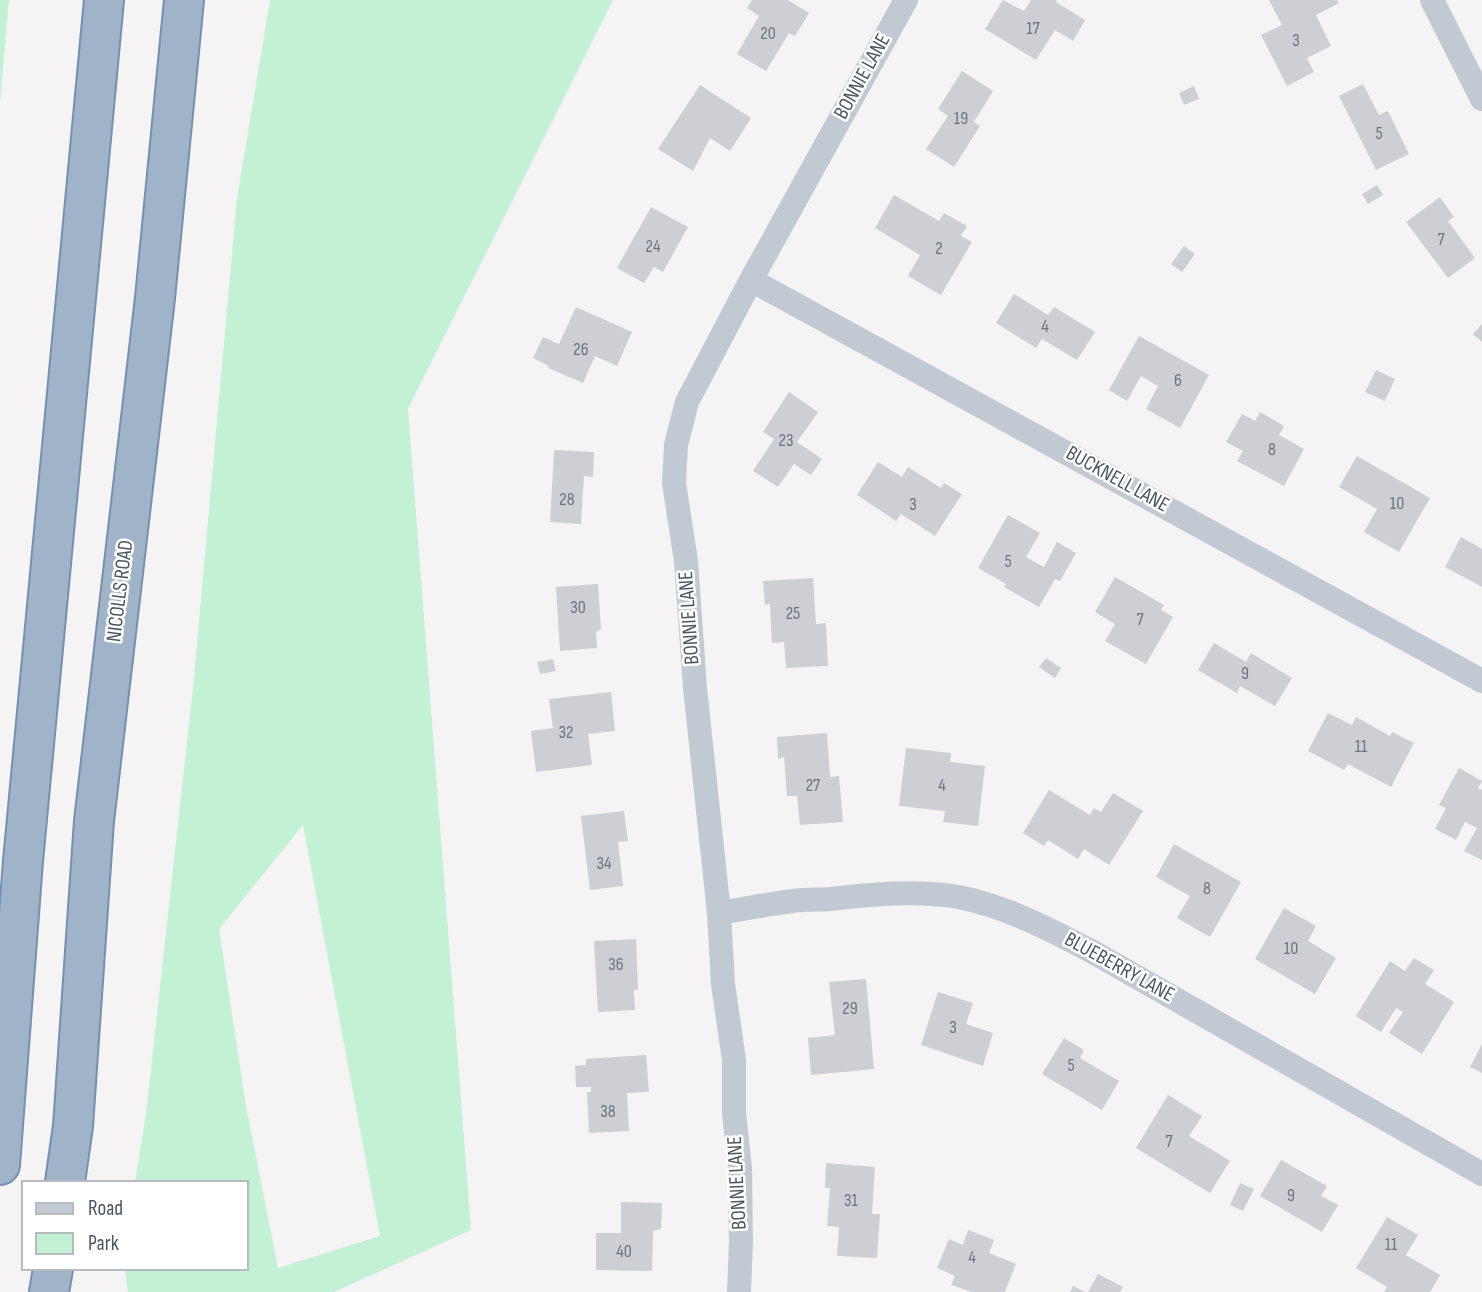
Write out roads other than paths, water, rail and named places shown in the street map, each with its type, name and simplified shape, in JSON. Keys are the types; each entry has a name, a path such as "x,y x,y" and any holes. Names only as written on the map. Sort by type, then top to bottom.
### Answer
{"highway":[{"path":"0,1165 24,847 104,0"},
{"name":"NICOLLS ROAD","path":"65,1180 73,1126 94,821 155,298 184,0"},
{"path":"49,1292 53,1271"}],"street":[{"name":"BONNIE LANE","path":"739,1292 740,1168 734,1113 734,1060 723,984 719,913 695,688 686,561 674,483 676,445 687,402 751,279 906,0"},
{"path":"1432,0 1482,99"},
{"name":"BUCKNELL LANE","path":"751,279 1482,681"},
{"name":"BLUEBERRY LANE","path":"719,913 866,893 929,893 992,906 1093,952 1482,1174"}]}
